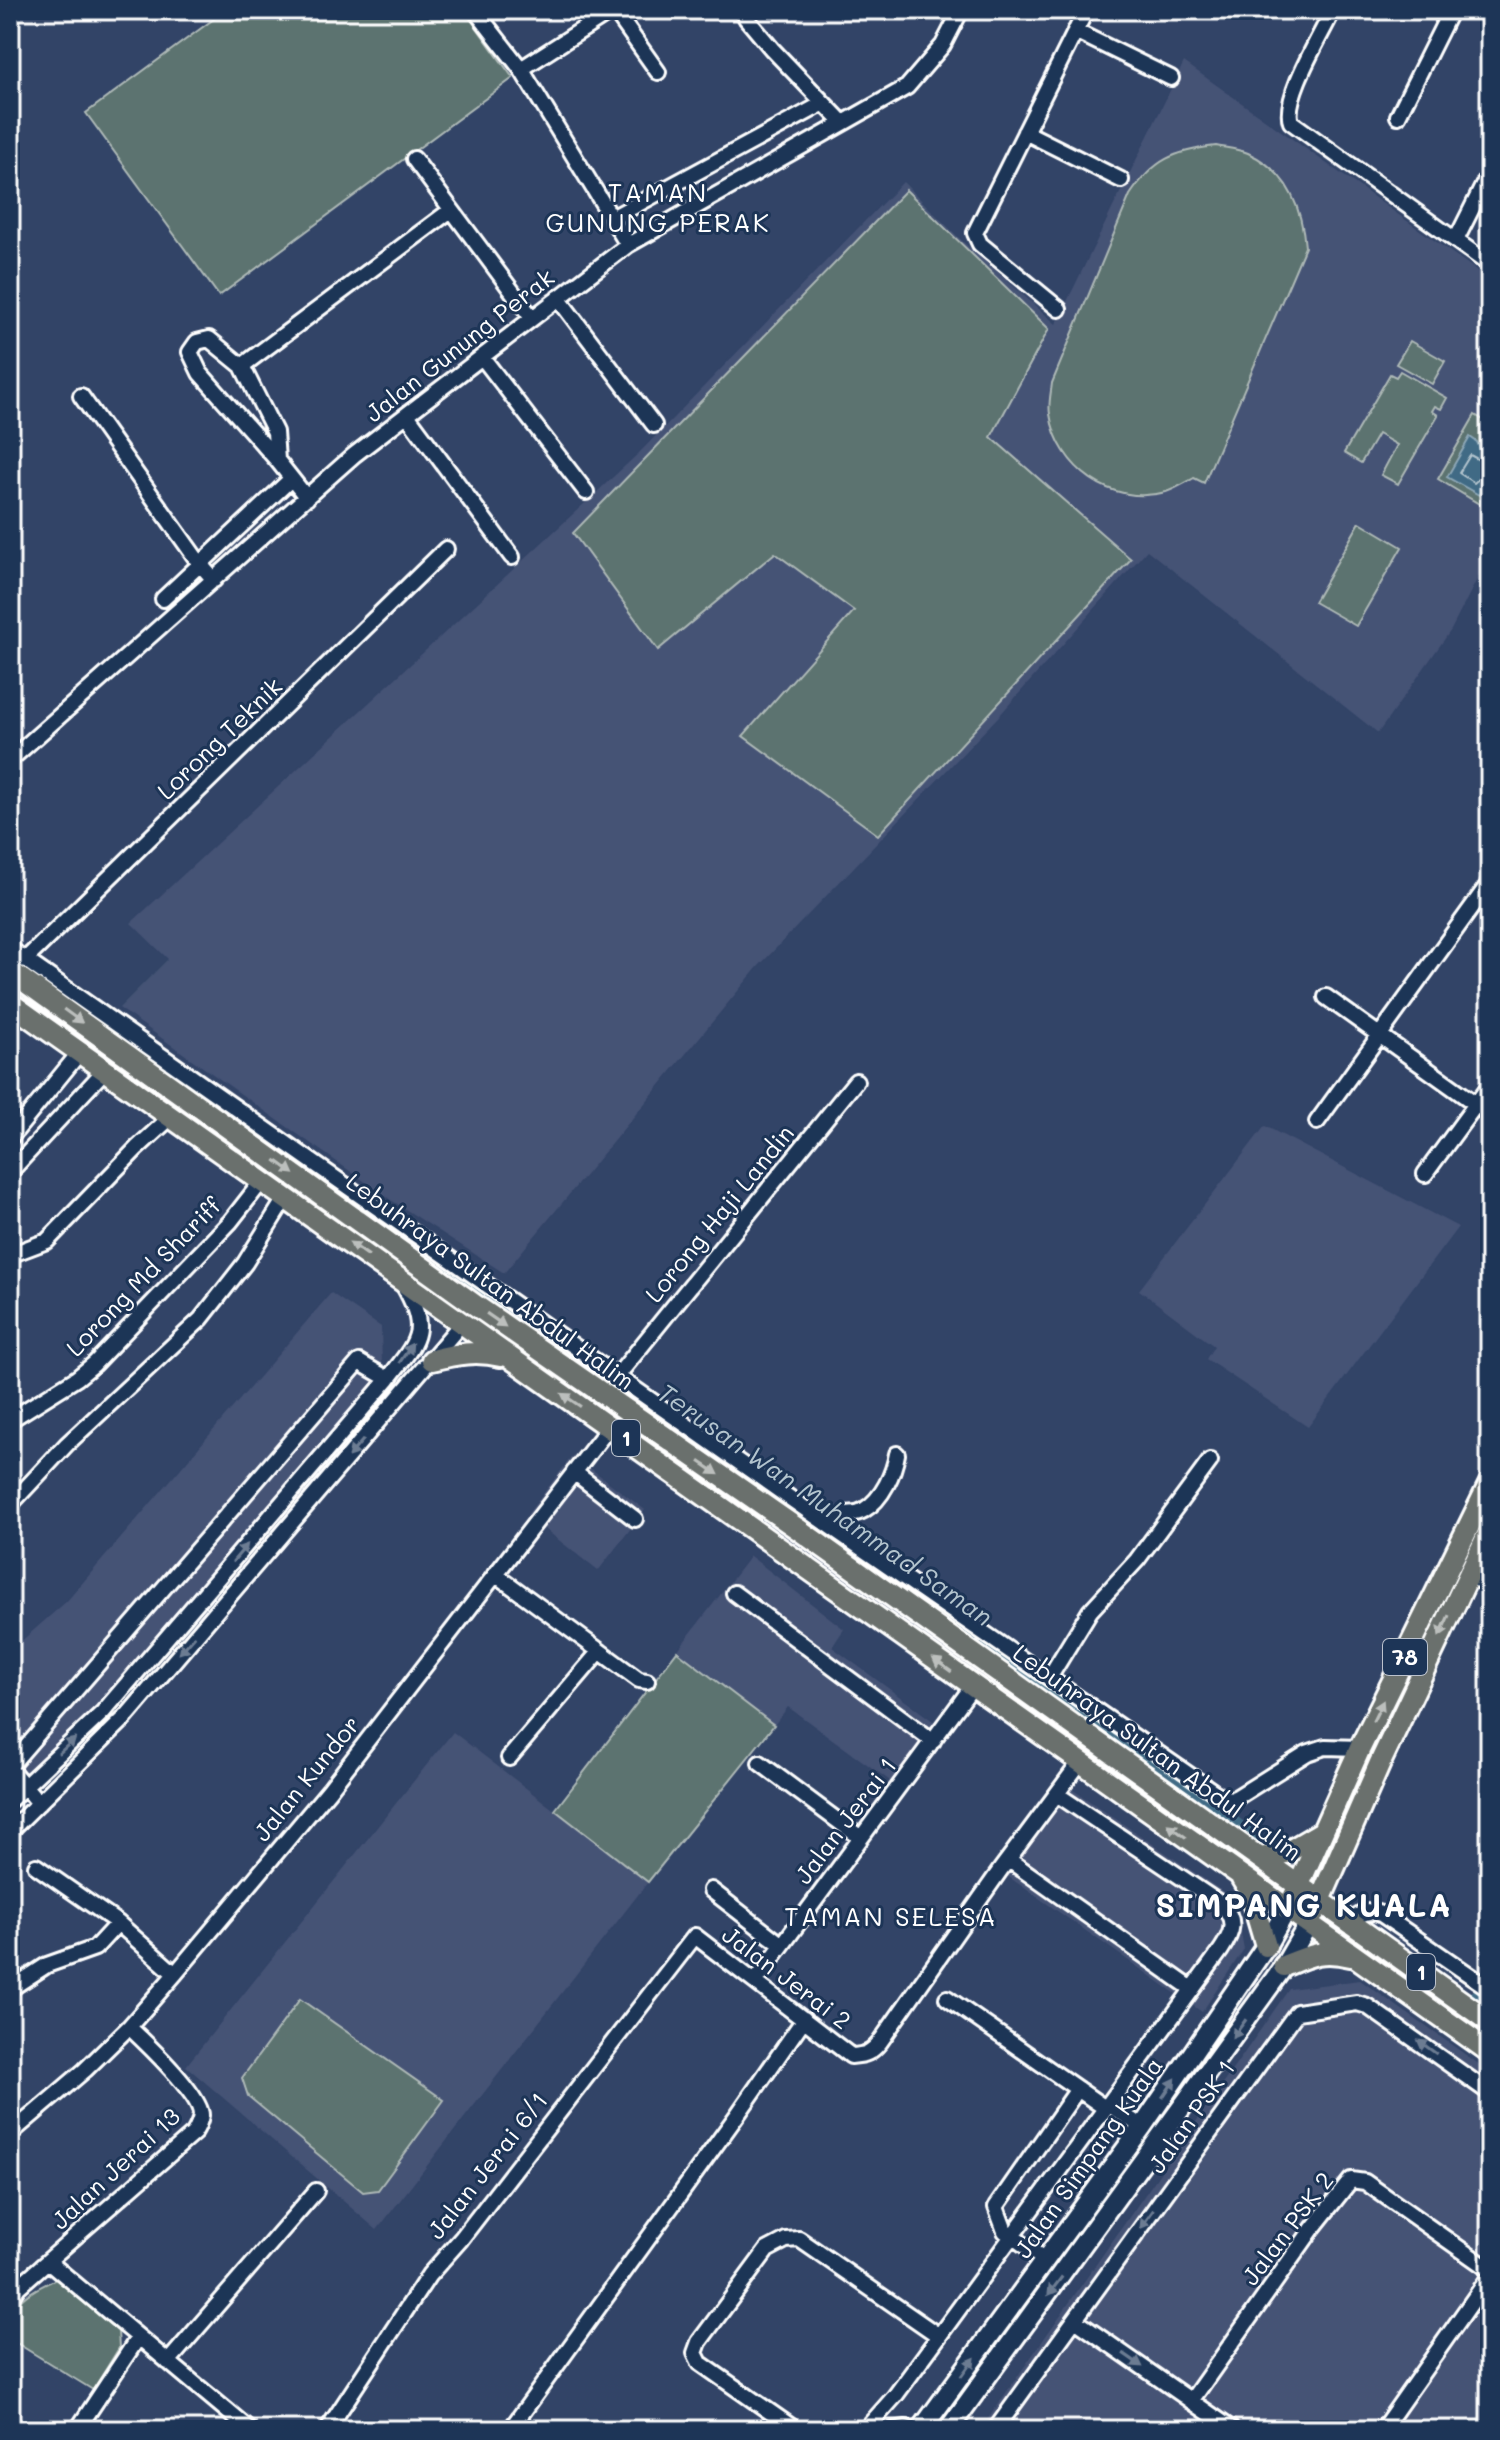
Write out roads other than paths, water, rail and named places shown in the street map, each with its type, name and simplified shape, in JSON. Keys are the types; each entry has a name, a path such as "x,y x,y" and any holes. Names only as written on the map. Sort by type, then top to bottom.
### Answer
{"main road":[{"name":"Lebuhraya Sultan Abdul Halim","path":"18,966 475,1305 824,1547 1490,2022"},
{"name":"Lebuhraya Sultan Abdul Halim","path":"13,1012 80,1052 286,1197 508,1358 610,1426 972,1687 1490,2052"},
{"path":"432,1360 465,1352 508,1358"},
{"name":"78","path":"1287,1909 1360,1748 1490,1483"},
{"name":"78","path":"1309,1923 1380,1763 1490,1530"},
{"path":"1260,1858 1286,1853 1322,1832"},
{"path":"1339,1857 1338,1877 1352,1923"},
{"path":"1241,1876 1250,1892 1266,1946"},
{"name":"Jalan Simpang Kuala","path":"921,2430 1142,2127 1266,1946 1287,1909"},
{"name":"Jalan Simpang Kuala","path":"948,2430 1284,1966 1309,1923"},
{"path":"1284,1966 1309,1954 1332,1952 1359,1958"}],"street":[{"path":"475,10 521,69 628,245"},
{"path":"521,69 613,10 658,72"},
{"name":"Jalan Gunung Perak","path":"10,760 354,455 628,245 907,87 943,45 961,10"},
{"path":"1059,309 976,237 976,228 1086,10"},
{"path":"1333,10 1292,97 1288,114 1296,127 1490,265"},
{"path":"1398,116 1451,10"},
{"path":"746,18 842,122"},
{"path":"1075,31 1171,78"},
{"path":"612,218 824,103"},
{"path":"1025,132 1121,180"},
{"path":"414,159 532,318"},
{"path":"1456,240 1490,172"},
{"path":"242,366 451,210"},
{"path":"558,298 654,425"},
{"path":"277,460 275,432 242,366 209,339 197,342 190,352 200,373 307,498"},
{"path":"482,357 586,492"},
{"path":"81,396 214,580"},
{"path":"407,415 512,557"},
{"path":"163,599 291,479"},
{"name":"Lorong Teknik","path":"18,966 446,549"},
{"path":"1317,1122 1490,882"},
{"path":"10,949 18,966 354,1189 831,1527 1224,1798 1234,1799 1246,1793 1307,1753 1325,1747 1360,1748"},
{"path":"1326,997 1490,1114"},
{"path":"10,1138 80,1052"},
{"path":"10,1172 105,1070"},
{"name":"Lorong Haji Landin","path":"618,1375 856,1081"},
{"path":"1425,1174 1490,1085"},
{"path":"10,1255 47,1241 171,1117"},
{"name":"Lorong Md Shariff","path":"10,1420 94,1364 230,1222 262,1181"},
{"path":"341,1207 354,1189"},
{"path":"10,1505 67,1444 201,1319 245,1263 286,1197"},
{"path":"10,1800 103,1712 388,1379 411,1348 419,1329 415,1306 400,1278"},
{"path":"10,1831 126,1717 461,1324"},
{"path":"39,1803 10,1768 359,1362 388,1379"},
{"name":"Jalan Kundor","path":"10,2134 85,2070 129,2027 175,1974 329,1790 610,1426"},
{"path":"831,1527 843,1514 864,1510 875,1500 891,1475 897,1454"},
{"path":"1049,1678 1090,1611 1137,1560 1210,1461"},
{"path":"574,1472 635,1519"},
{"path":"495,1574 639,1680 647,1681"},
{"path":"1469,1575 1490,1586"},
{"path":"734,1593 933,1741"},
{"path":"509,1758 600,1651"},
{"name":"Jalan Jerai 1","path":"755,1982 972,1687"},
{"path":"1081,1761 1009,1860 1192,1989"},
{"path":"760,1763 861,1838"},
{"path":"865,2430 895,2396 1228,1940 1233,1922 1229,1912 1058,1795"},
{"name":"Jalan Jerai 2","path":"695,1936 851,2056 865,2055 872,2052 1009,1860"},
{"path":"36,1866 118,1923 175,1974"},
{"path":"711,1890 782,1945"},
{"path":"1352,1923 1361,1913 1381,1914 1490,1989"},
{"path":"10,1989 55,1961 95,1948 118,1923"},
{"name":"Jalan Jerai 6/1","path":"327,2430 429,2275 461,2239 695,1936"},
{"path":"947,1998 1078,2089 1142,2127"},
{"name":"Jalan PSK 1","path":"995,2430 1297,2012 1357,2003 1367,2006 1490,2093"},
{"path":"510,2430 804,2019"},
{"name":"Jalan Jerai 13","path":"10,2299 18,2287 194,2133 198,2125 201,2113 194,2097 156,2052 129,2027"},
{"path":"1046,2261 1011,2237 1001,2223 996,2207 1078,2089"},
{"name":"Jalan PSK 2","path":"1191,2401 1313,2228 1351,2180 1365,2182 1490,2273"},
{"path":"168,2362 316,2191"},
{"path":"796,2430 700,2363 695,2353 699,2342 767,2250 786,2240 799,2239 939,2336"},
{"path":"49,2262 243,2428"},
{"path":"1382,2430 1490,2273"},
{"path":"1075,2320 1233,2430"},
{"path":"77,2430 138,2338"},
{"path":"893,2430 914,2430"}],"water":[{"path":"1470,437 1477,442 1482,453 1490,454 1490,476 1479,495 1447,477"}],"waterway":[{"name":"Terusan Wan Muhammad Saman","path":"245,1123 326,1181"},
{"name":"Terusan Wan Muhammad Saman","path":"367,1210 1255,1838"},
{"name":"Terusan Wan Muhammad Saman","path":"1476,1997 1490,2007"}],"district":[{"name":"TAMAN GUNUNG PERAK","path":"658,208"},
{"name":"SIMPANG KUALA","path":"1304,1906"},
{"name":"TAMAN SELESA","path":"891,1917"}]}
